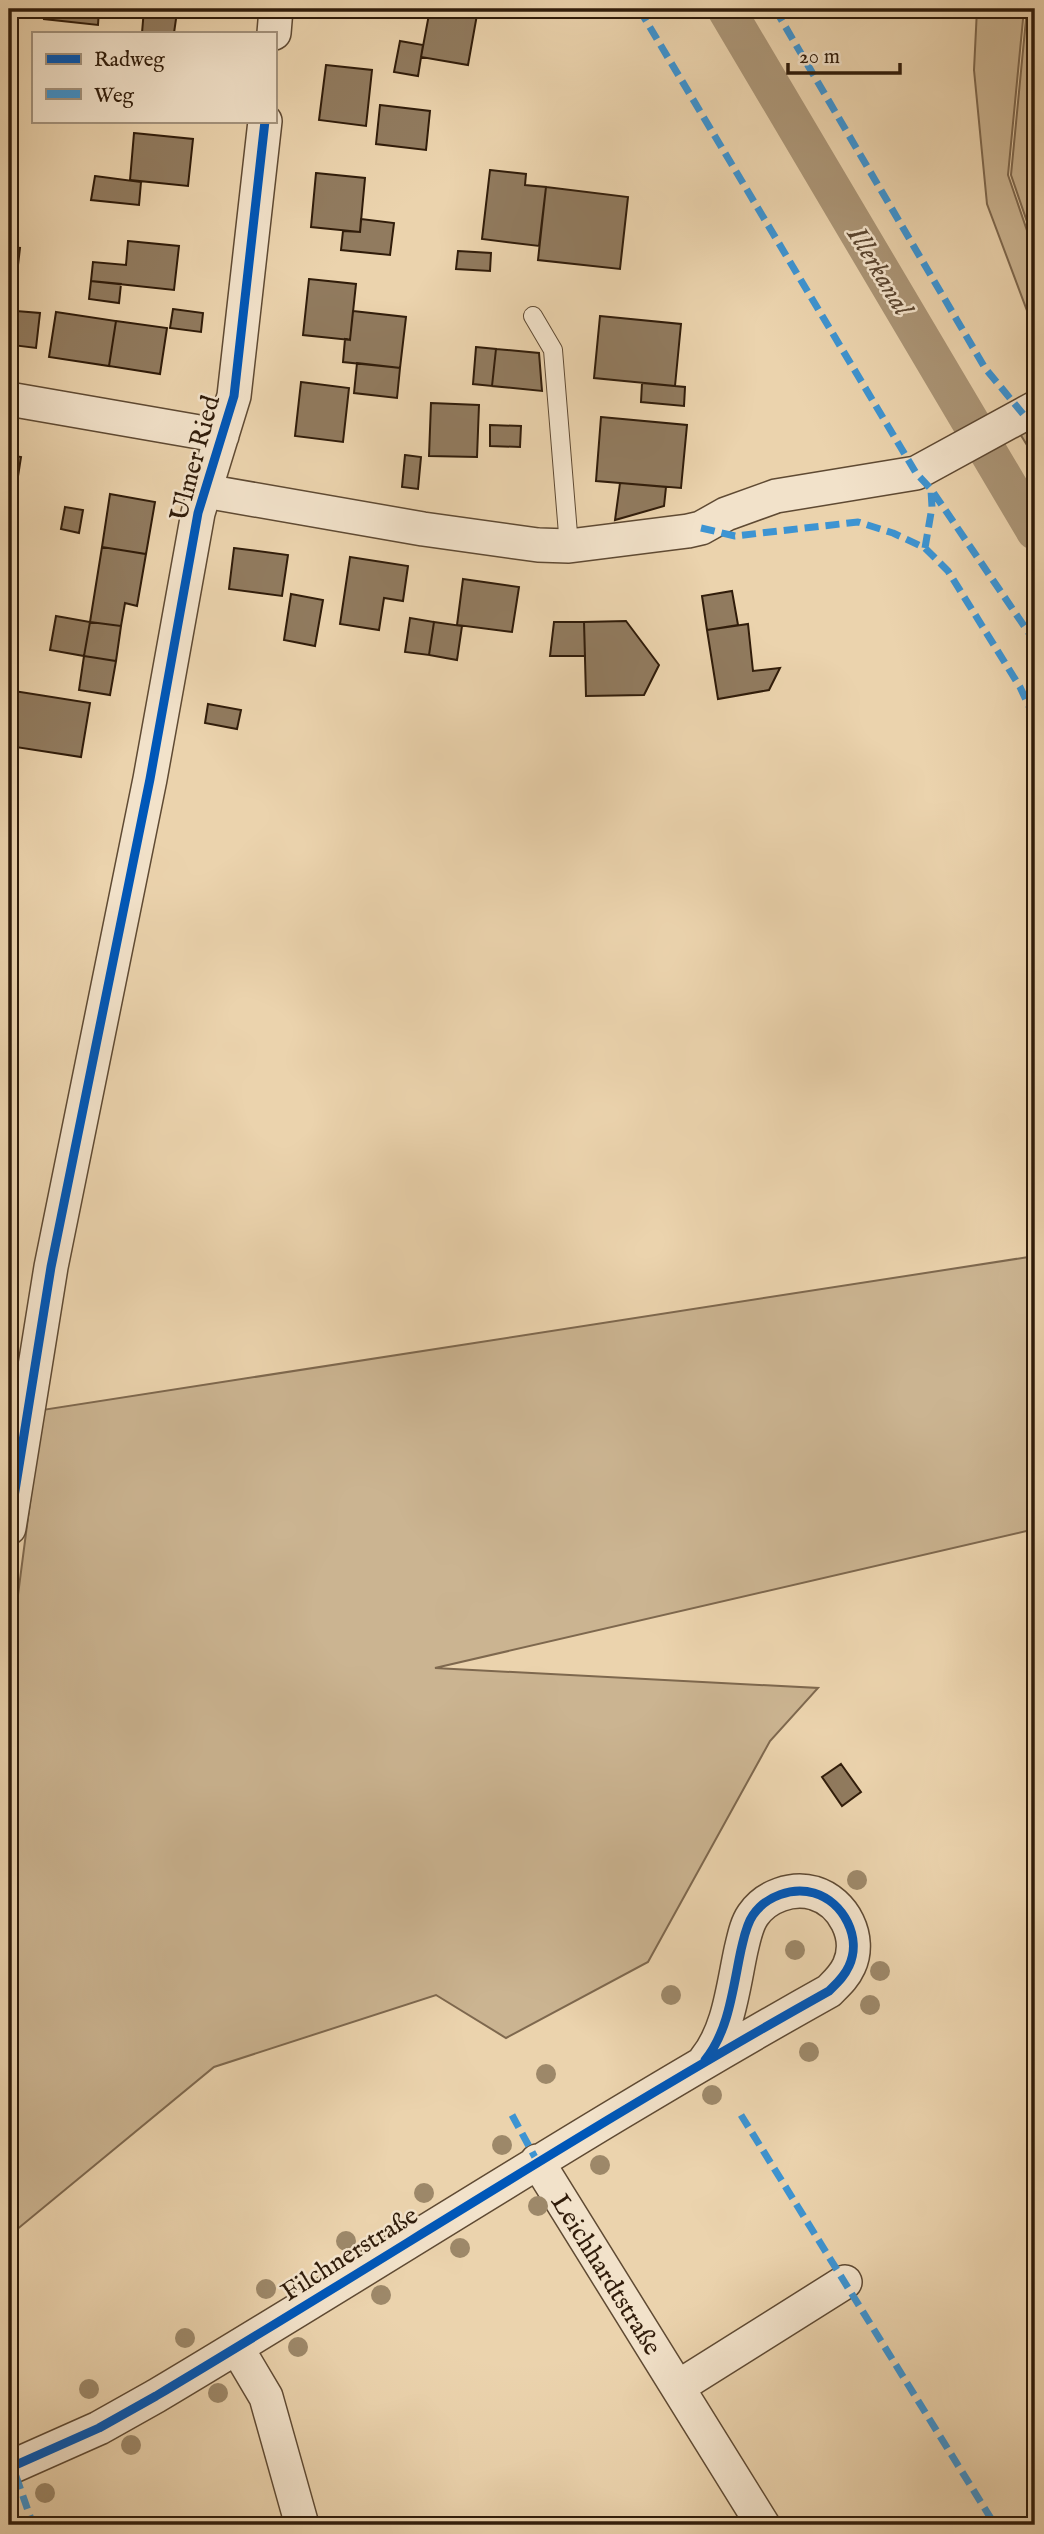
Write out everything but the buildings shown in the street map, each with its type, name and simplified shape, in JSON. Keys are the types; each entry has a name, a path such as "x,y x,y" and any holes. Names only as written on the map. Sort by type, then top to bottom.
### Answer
{"street":[{"path":"274,32 276,9"},
{"name":"Ulmer Ried","path":"9,1528 51,1266 145,804 198,513 234,396 265,122"},
{"path":"9,399 222,436"},
{"name":"Ulmer Ried","path":"205,491 423,529 538,545 569,545 688,531 776,496 925,470 1027,412"},
{"name":"Filchnerstraße","path":"9,2468 108,2423 237,2348 537,2161 705,2060 829,1991 842,1979 850,1964 853,1947 851,1929 843,1914 831,1902 816,1894 799,1891 781,1894 766,1901 753,1915 745,1932 722,2030 705,2060"},
{"name":"Leichhardtstraße","path":"537,2161 763,2525"},
{"path":"678,2387 845,2282"},
{"path":"237,2348 266,2397 302,2525"}],"lane":[{"path":"533,316 552,350 569,545"}],"shaded area":[{"path":"977,9 1024,9 1008,175 1035,254 1035,332 987,204 974,70"},
{"path":"1027,9 1035,9 1035,245 1011,175"},
{"path":"1035,421 1035,458 1017,429"},
{"path":"1035,1256 1035,1529 435,1668 818,1688 770,1741 648,1962 506,2038 436,1995 214,2067 9,2236 9,1664 42,1410"}],"waterway":[{"name":"Illerkanal","path":"726,9 1035,531"}],"marked path":[{"path":"639,9 916,473 931,489 1035,642"},
{"path":"775,9 985,368 1023,414"},
{"path":"925,548 932,507 931,490"},
{"path":"701,528 735,536 858,522 893,533 925,548 948,571 1020,687 1035,719"},
{"path":"512,2115 537,2161"},
{"path":"741,2115 995,2525"},
{"path":"9,2456 33,2525"}],"cycle path":[{"path":"9,1528 51,1267 150,779 198,513 234,396 265,122"},
{"path":"9,2468 99,2428 156,2396 575,2140 829,1991 847,1970 853,1944 848,1922 834,1904 814,1893 797,1891 772,1898 758,1908 746,1932 725,2022 705,2060"}]}
